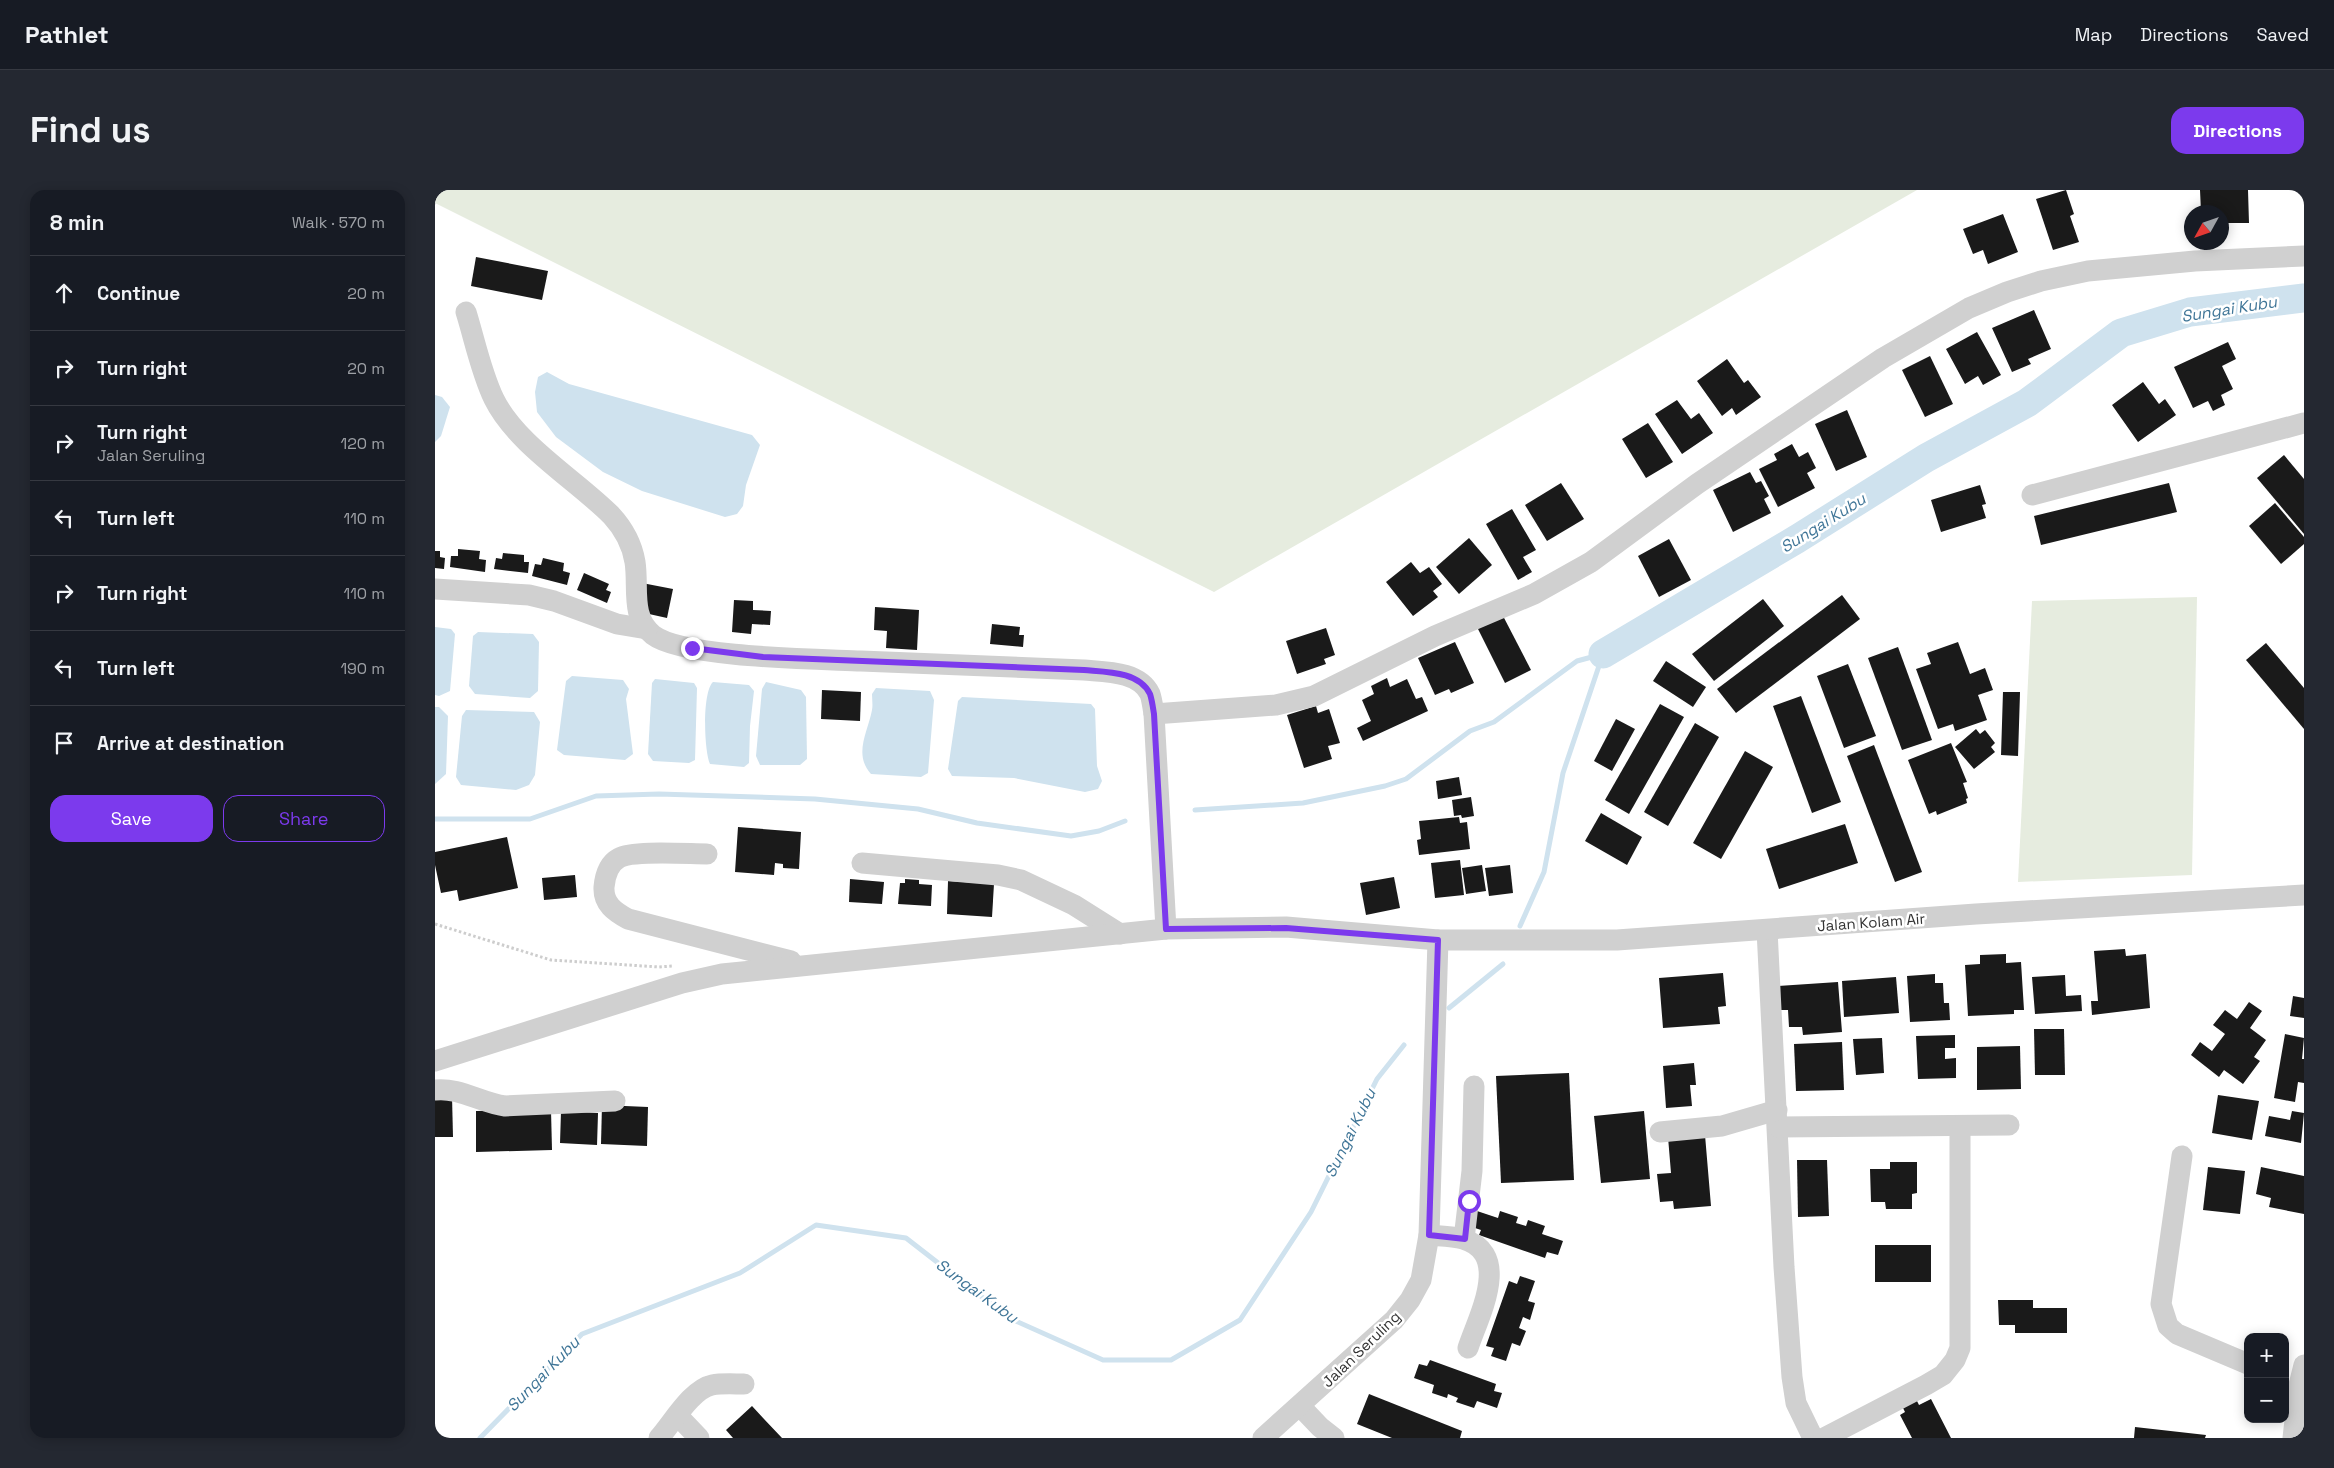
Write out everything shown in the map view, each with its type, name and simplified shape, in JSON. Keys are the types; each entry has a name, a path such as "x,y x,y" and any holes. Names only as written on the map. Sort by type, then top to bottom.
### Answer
{"street":[{"path":"1154,714 1276,705 1314,696 1435,636 1534,594 1591,562 1697,484 1883,358 1969,308 2007,292 2041,281 2088,271 2195,261 2304,256"},
{"path":"466,312 494,399 504,415 516,430 610,514 622,528 635,560 637,608 647,629"},
{"path":"2031,495 2304,423"},
{"path":"435,590 529,595 553,601 617,624 647,629 664,641 692,648 763,657 1084,670 1123,674 1138,681 1149,693 1154,714 1166,929"},
{"path":"707,854 634,854 620,856 610,866 605,879 604,893 607,904 628,919 807,965"},
{"path":"862,863 998,875 1021,880 1073,905 1120,934"},
{"name":"Jalan Kolam Air","path":"435,1061 682,984 722,974 1166,929 1286,928 1438,940 1617,940 1976,914 2304,895"},
{"path":"1767,930 1784,1266 1792,1377 1797,1402 1813,1438"},
{"name":"Jalan Seruling","path":"1263,1438 1369,1344 1393,1320 1410,1300 1421,1280 1429,1235 1438,940"},
{"path":"1465,1239 1471,1171 1474,1086"},
{"path":"435,1090 443,1089 462,1092 491,1104 505,1106 615,1101"},
{"path":"1660,1132 1777,1118 1959,1126 2009,1125"},
{"path":"1823,1438 1926,1386 1943,1375 1955,1360 1960,1348 1959,1126"},
{"path":"2182,1156 2163,1286 2161,1304 2163,1316 2168,1326 2177,1334 2244,1362"},
{"path":"1429,1235 1465,1239 1486,1256 1491,1267 1489,1284 1468,1348"},
{"path":"2293,1438 2292,1382 2304,1365"},
{"path":"659,1438 692,1396 702,1388 713,1385 744,1384"},
{"path":"1300,1406 1320,1427 1334,1438"},
{"path":"678,1416 699,1438"}],"path":[{"path":"435,924 551,960 659,967 675,965"}],"shaded area":[{"path":"435,190 1917,190 1214,592 435,203"},
{"path":"2197,597 2192,875 2018,882 2032,601"}],"water":[{"path":"547,372 569,384 752,435 760,445 746,485 743,506 737,514 725,517 642,491 603,472 556,437 537,412 535,392 538,377"},
{"path":"435,395 442,397 450,407 441,436 435,442"},
{"path":"435,627 451,629 455,634 450,691 439,696 435,695"},
{"path":"478,632 533,634 539,642 538,691 530,698 475,694 469,686 473,636"},
{"path":"572,676 623,680 629,689 626,699 633,754 625,760 564,755 557,750 566,681"},
{"path":"655,679 694,683 697,688 695,760 689,763 653,761 648,754 652,683"},
{"path":"713,682 749,685 754,691 750,726 749,763 744,767 710,764 706,747 705,722 707,697"},
{"path":"766,682 801,690 806,697 807,759 800,765 760,765 756,756 762,689"},
{"path":"876,688 930,691 934,700 928,773 921,777 871,774 866,766 863,759 863,743 872,710 872,694"},
{"path":"962,697 1091,704 1095,709 1097,766 1102,781 1098,789 1085,792 1014,778 952,776 948,769 958,701"},
{"path":"435,707 439,707 448,716 446,774 435,784"},
{"path":"466,710 534,712 540,722 535,775 529,785 516,790 461,785 456,777 462,716"}],"building":[{"path":"2066,190 2074,214 2070,216 2079,242 2053,250 2036,199"},
{"path":"2200,190 2248,190 2249,223 2229,223 2229,205 2201,205"},
{"path":"2003,214 2018,252 1988,264 1983,250 1973,254 1963,229"},
{"path":"476,257 548,271 542,300 471,286"},
{"path":"2034,310 2051,349 2028,359 2031,364 2012,372 1992,328"},
{"path":"1977,332 2001,375 1983,385 1978,376 1965,384 1946,349"},
{"path":"2228,342 2236,359 2222,366 2233,389 2221,395 2225,405 2213,411 2208,401 2193,408 2174,367"},
{"path":"1930,356 1953,404 1925,417 1902,370"},
{"path":"1727,359 1744,383 1748,380 1761,397 1736,415 1732,408 1722,416 1697,381"},
{"path":"2143,382 2159,404 2165,399 2176,415 2138,442 2112,405"},
{"path":"1677,400 1691,419 1699,413 1713,433 1682,454 1655,414"},
{"path":"1847,410 1867,457 1836,471 1815,424"},
{"path":"1648,423 1673,462 1646,478 1622,439"},
{"path":"1792,444 1799,457 1808,452 1816,468 1807,473 1815,488 1778,507 1759,469 1777,460 1774,454"},
{"path":"2284,455 2304,479 2304,534 2257,478"},
{"path":"1750,472 1756,483 1761,481 1769,496 1764,499 1771,513 1733,532 1713,490"},
{"path":"1561,483 1584,519 1547,541 1525,505"},
{"path":"2169,483 2177,512 2041,545 2034,516"},
{"path":"1980,485 1986,504 1982,505 1986,518 1941,532 1931,500"},
{"path":"2275,503 2304,537 2304,544 2281,564 2249,526"},
{"path":"1512,509 1536,550 1523,557 1532,572 1518,580 1486,524"},
{"path":"1469,538 1492,565 1459,594 1436,567"},
{"path":"1669,539 1691,580 1659,597 1638,556"},
{"path":"458,549 480,551 479,559 486,560 485,572 450,567 451,556 458,556"},
{"path":"435,551 440,551 440,557 445,558 444,569 435,568"},
{"path":"503,553 524,555 524,562 529,562 528,573 494,569 496,558 502,559"},
{"path":"543,558 564,563 563,571 570,573 567,585 532,576 535,564 541,565"},
{"path":"1411,562 1420,573 1429,567 1442,584 1433,591 1438,597 1413,616 1386,582"},
{"path":"584,573 609,584 606,590 611,592 607,603 577,590"},
{"path":"642,583 673,589 667,618 640,612"},
{"path":"1842,595 1860,619 1736,713 1717,689"},
{"path":"1763,599 1784,626 1714,681 1692,654"},
{"path":"734,600 753,601 753,610 771,611 770,625 752,624 751,634 732,632"},
{"path":"875,607 919,610 917,650 886,648 887,631 874,630"},
{"path":"1502,614 1531,670 1505,683 1477,627"},
{"path":"992,624 1020,627 1019,635 1024,635 1023,647 990,644"},
{"path":"1326,628 1335,655 1324,659 1326,664 1297,674 1286,641"},
{"path":"1455,642 1474,683 1451,693 1449,689 1435,695 1418,658"},
{"path":"1958,642 1970,674 1985,668 1993,690 1978,695 1987,720 1955,731 1953,724 1938,729 1916,669 1931,664 1927,653"},
{"path":"2266,643 2304,688 2304,729 2246,660"},
{"path":"1898,647 1932,740 1902,750 1868,658"},
{"path":"1666,661 1706,687 1693,707 1653,681"},
{"path":"1848,664 1876,736 1844,748 1817,676"},
{"path":"1387,678 1390,687 1407,679 1416,699 1422,697 1428,711 1363,741 1357,728 1371,721 1362,700 1374,694 1371,686"},
{"path":"822,690 861,692 860,721 821,719"},
{"path":"2003,692 2020,692 2018,756 2001,755"},
{"path":"1801,696 1841,802 1812,813 1773,706"},
{"path":"1660,704 1684,717 1629,814 1605,800"},
{"path":"1316,706 1318,713 1329,709 1340,743 1328,746 1332,759 1304,768 1287,715"},
{"path":"1616,719 1635,729 1612,771 1594,761"},
{"path":"1695,723 1719,737 1668,826 1644,812"},
{"path":"1976,729 1980,734 1985,730 1995,743 1991,747 1995,752 1974,769 1955,747"},
{"path":"1951,743 1967,782 1963,783 1968,798 1966,799 1967,803 1937,815 1936,811 1929,814 1908,760"},
{"path":"1874,745 1922,872 1895,882 1847,756"},
{"path":"1745,751 1773,767 1721,859 1693,843"},
{"path":"1459,777 1462,795 1438,799 1436,781"},
{"path":"1471,797 1474,816 1462,818 1461,815 1454,816 1452,800"},
{"path":"1601,813 1642,837 1627,865 1585,841"},
{"path":"1459,817 1460,823 1467,822 1470,849 1419,855 1417,840 1421,839 1419,821"},
{"path":"1845,824 1858,863 1779,889 1766,849"},
{"path":"738,827 801,832 799,869 783,868 783,864 775,863 774,875 735,872"},
{"path":"507,837 518,888 459,901 457,890 441,893 435,865 435,852"},
{"path":"1460,860 1464,895 1435,898 1431,863"},
{"path":"1482,865 1486,891 1466,894 1462,868"},
{"path":"1510,865 1513,893 1489,896 1485,868"},
{"path":"575,875 577,897 544,900 542,878"},
{"path":"1394,877 1400,908 1366,915 1360,883"},
{"path":"850,879 884,882 882,904 849,902"},
{"path":"905,879 919,880 919,884 932,885 931,906 898,904 900,883 905,883"},
{"path":"948,881 994,884 992,917 947,914"},
{"path":"2125,949 2126,956 2146,954 2150,1008 2092,1015 2091,1001 2098,1001 2094,951"},
{"path":"2006,954 2006,963 2021,962 2024,1010 2014,1010 2014,1014 1968,1016 1965,965 1980,964 1980,955"},
{"path":"1723,973 1726,1006 1718,1007 1720,1024 1663,1028 1659,978"},
{"path":"1935,974 1935,983 1943,983 1944,1003 1949,1003 1950,1020 1910,1022 1907,976"},
{"path":"2065,975 2066,996 2081,995 2082,1011 2035,1014 2032,977"},
{"path":"1896,977 1899,1013 1844,1017 1842,981"},
{"path":"1838,982 1842,1032 1803,1035 1802,1027 1789,1027 1788,1010 1779,1010 1777,986"},
{"path":"2293,996 2304,998 2304,1018 2290,1016"},
{"path":"2249,1002 2262,1011 2250,1028 2266,1040 2254,1057 2260,1061 2243,1084 2224,1070 2219,1077 2191,1055 2200,1042 2212,1051 2225,1034 2213,1025 2225,1010 2237,1019"},
{"path":"2034,1029 2064,1029 2065,1075 2035,1075"},
{"path":"2285,1034 2304,1038 2302,1059 2304,1059 2304,1083 2298,1082 2295,1102 2274,1098"},
{"path":"1955,1035 1955,1048 1945,1048 1945,1059 1956,1058 1956,1078 1918,1079 1916,1036"},
{"path":"1882,1038 1884,1073 1856,1075 1853,1039"},
{"path":"1842,1042 1844,1090 1796,1091 1794,1044"},
{"path":"2020,1046 2021,1089 1977,1090 1977,1047"},
{"path":"1694,1063 1696,1085 1690,1085 1692,1106 1666,1108 1663,1066"},
{"path":"1569,1073 1574,1180 1501,1183 1496,1076"},
{"path":"2218,1095 2259,1101 2252,1140 2212,1133"},
{"path":"452,1096 453,1137 435,1137 435,1097"},
{"path":"602,1105 648,1107 647,1146 601,1144"},
{"path":"551,1110 552,1150 476,1152 476,1111"},
{"path":"561,1111 598,1113 597,1145 560,1143"},
{"path":"1644,1111 1650,1179 1601,1183 1594,1116"},
{"path":"2292,1111 2304,1113 2301,1143 2265,1136 2269,1116 2290,1120"},
{"path":"1705,1135 1711,1206 1674,1209 1673,1201 1660,1202 1657,1174 1671,1173 1668,1137"},
{"path":"1797,1160 1827,1160 1829,1216 1798,1217"},
{"path":"1890,1162 1917,1162 1917,1193 1912,1194 1912,1209 1886,1209 1885,1202 1871,1202 1870,1169 1890,1169"},
{"path":"2208,1167 2245,1171 2240,1214 2203,1210"},
{"path":"2261,1167 2304,1176 2304,1214 2269,1207 2271,1198 2256,1194"},
{"path":"1477,1211 1498,1218 1500,1211 1518,1217 1516,1223 1526,1226 1528,1220 1545,1226 1542,1234 1563,1241 1558,1255 1547,1252 1545,1258 1479,1235 1481,1230 1472,1227"},
{"path":"1875,1245 1931,1245 1931,1282 1875,1282"},
{"path":"1520,1276 1535,1281 1528,1301 1535,1303 1530,1320 1523,1317 1519,1328 1526,1331 1520,1346 1512,1343 1506,1361 1491,1356 1494,1348 1486,1346 1509,1281 1517,1284"},
{"path":"1998,1300 2033,1300 2033,1308 2067,1308 2067,1333 2015,1333 2015,1325 1999,1325"},
{"path":"1430,1360 1496,1384 1494,1391 1502,1393 1497,1408 1477,1401 1474,1408 1456,1402 1458,1398 1448,1394 1447,1398 1432,1393 1434,1385 1414,1378 1419,1364 1427,1366"},
{"path":"1369,1394 1462,1431 1460,1438 1392,1438 1357,1424"},
{"path":"1915,1397 1919,1405 1931,1399 1951,1438 1912,1438 1900,1415 1905,1412 1901,1404"},
{"path":"752,1406 782,1438 733,1438 726,1430"},
{"path":"2135,1427 2206,1435 2205,1438 2134,1438"}],"waterway":[{"name":"Sungai Kubu","path":"1603,654 1797,539 1926,458 2027,403 2121,333 2190,312 2304,298"},
{"path":"1195,810 1303,803 1385,786 1406,779 1470,731 1494,722 1577,661 1603,654"},
{"name":"Sungai Kubu","path":"1520,926 1544,872 1563,773 1603,654"},
{"path":"435,819 530,819 596,796 659,794 815,799 918,809 977,823 1071,836 1099,831 1125,821"},
{"name":"Sungai Kubu","path":"1449,1008 1503,964"},
{"name":"Sungai Kubu","path":"480,1438 582,1334 740,1273 816,1225 906,1238 1009,1318 1103,1360 1171,1360 1240,1320 1311,1212 1377,1079 1404,1045"}],"route":[{"path":"692,648 763,657 1084,670 1123,674 1138,681 1149,693 1154,714 1166,929 1286,928 1438,940 1429,1235 1465,1239 1469,1201"}]}
